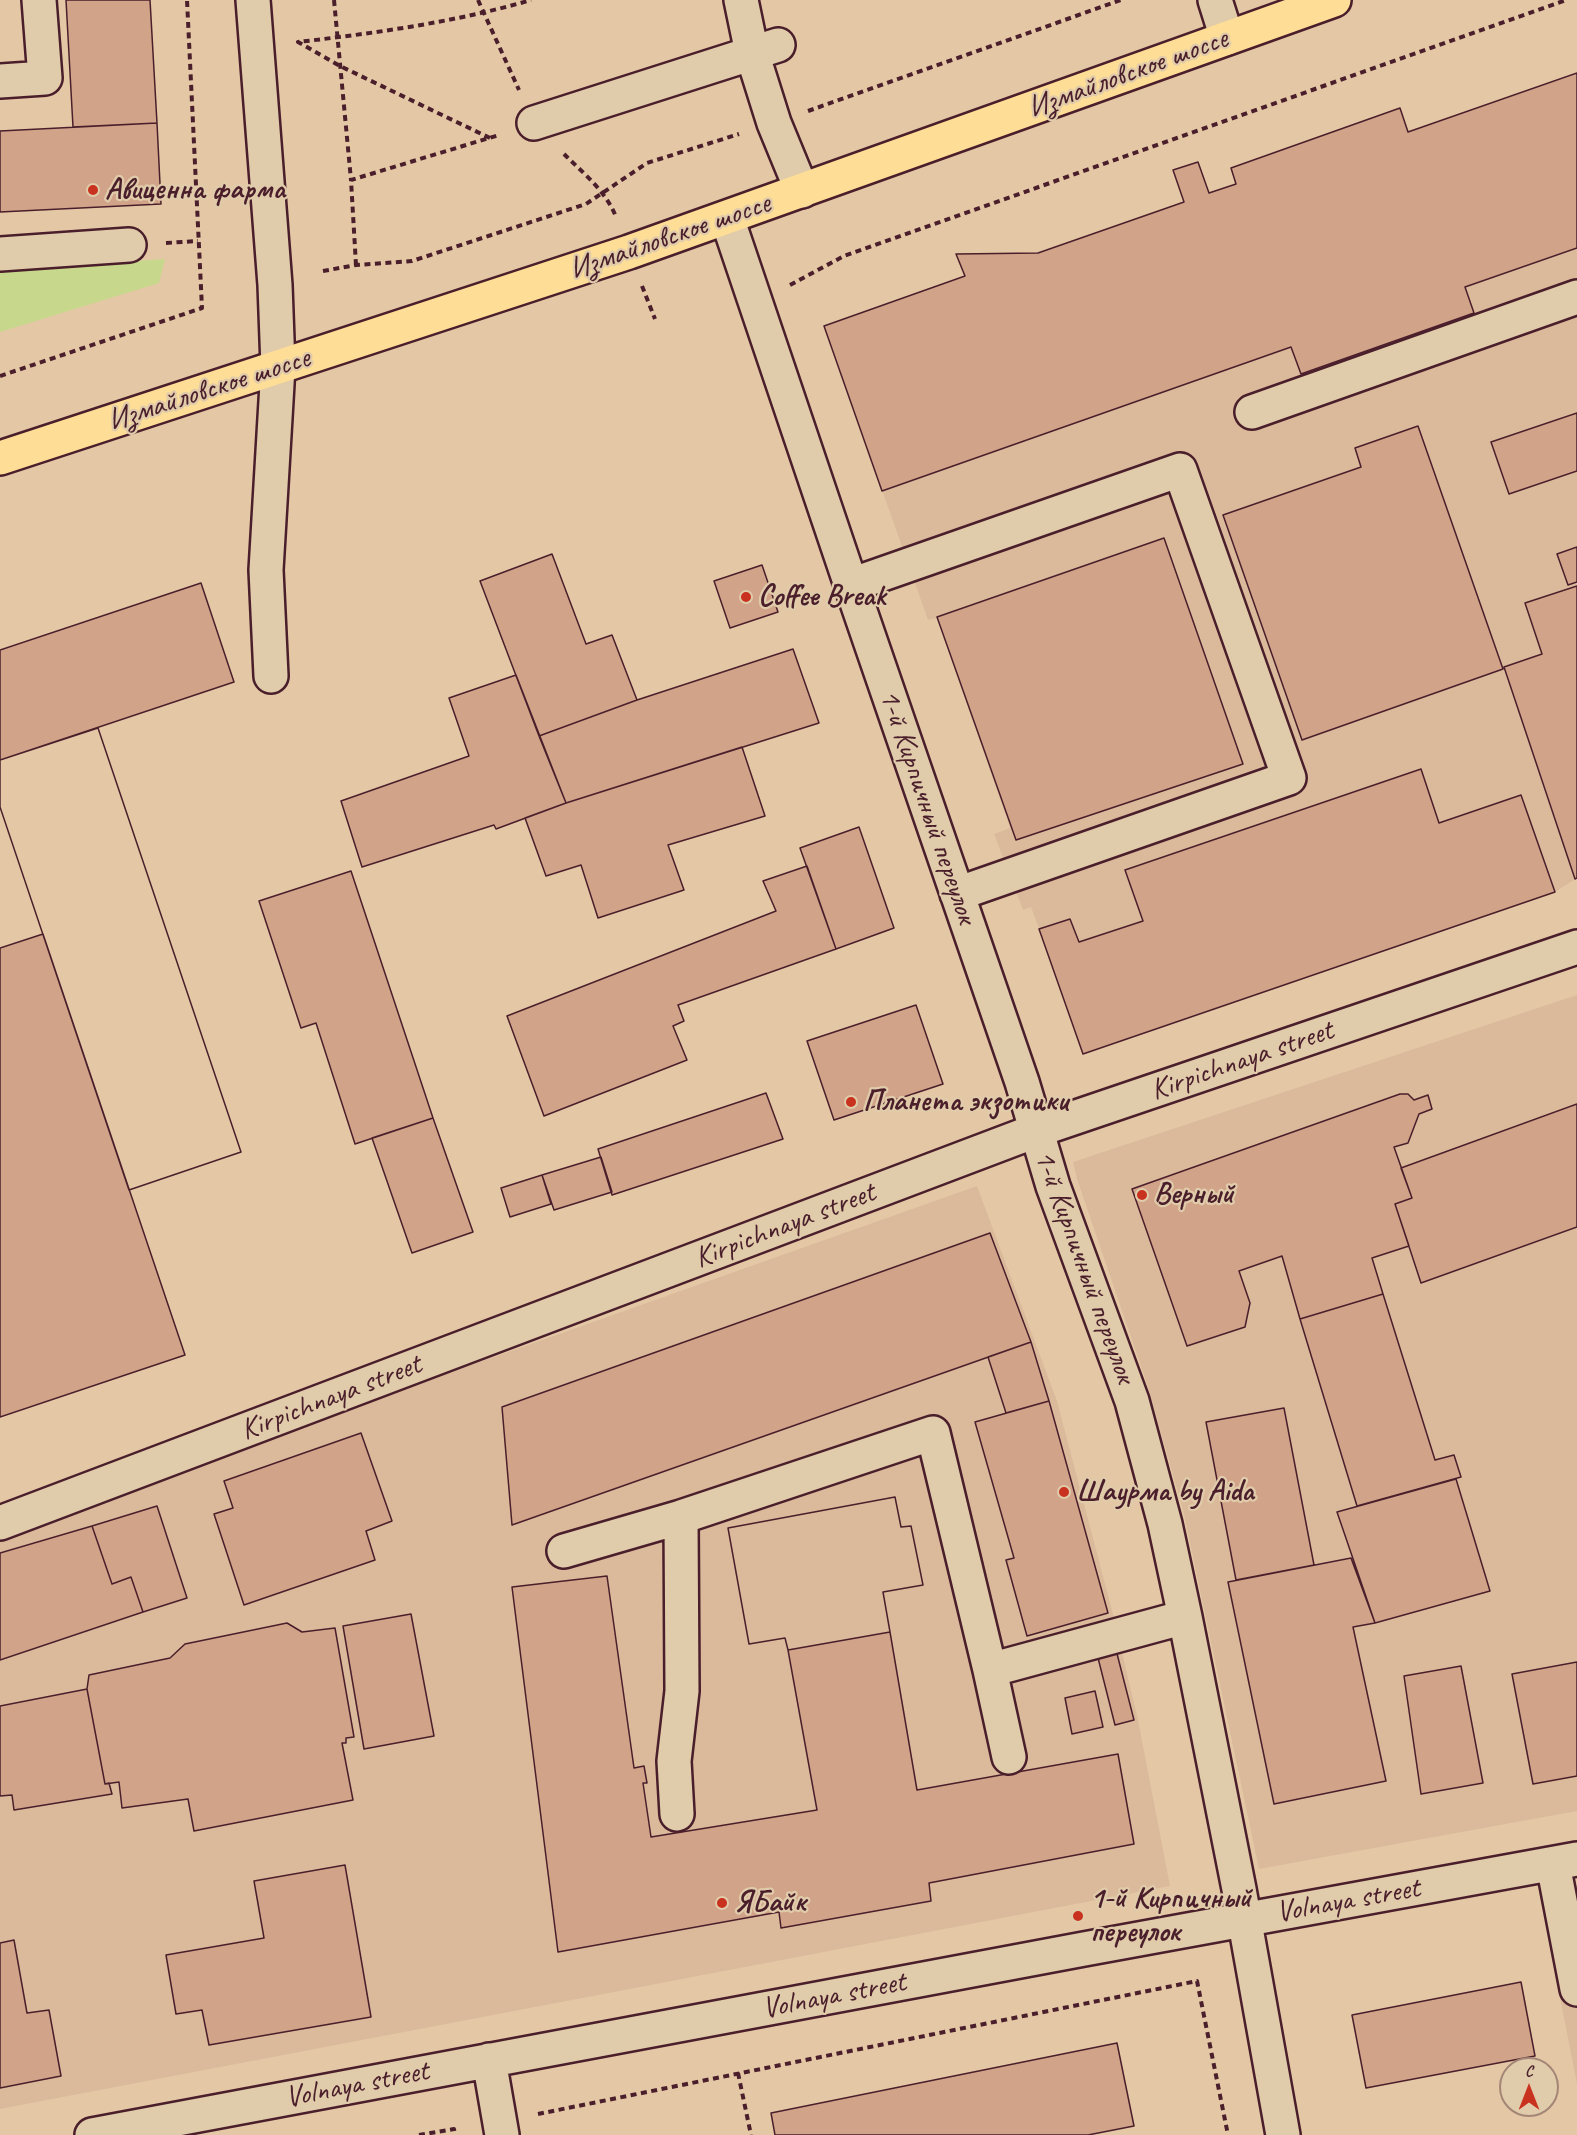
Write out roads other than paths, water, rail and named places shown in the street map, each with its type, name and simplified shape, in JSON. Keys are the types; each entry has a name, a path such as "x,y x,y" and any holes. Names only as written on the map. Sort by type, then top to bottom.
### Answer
{"main road":[{"name":"Измайловское шоссе","path":"0,458 629,252 1334,0"}],"street":[{"path":"0,81 45,78 39,0"},
{"path":"253,0 275,285 278,367 266,570 272,676"},
{"path":"741,0 765,49 774,123 802,191"},
{"path":"1215,0 1227,38"},
{"path":"534,123 765,49"},
{"name":"1-й Кирпичный переулок","path":"727,218 850,585 1022,1082 1053,1186 1132,1401 1165,1524 1185,1617 1245,1920 1283,2135"},
{"path":"0,254 129,245"},
{"path":"1252,412 1577,297"},
{"path":"850,585 1180,470 1289,778 957,894"},
{"name":"Kirpichnaya street","path":"0,1523 1035,1131 1577,947"},
{"path":"564,1551 681,1517 933,1433 1009,1757"},
{"path":"677,1814 674,1761 682,1691 681,1517"},
{"path":"990,1670 1185,1617"},
{"path":"1565,1862 1577,1989"},
{"name":"Volnaya street","path":"92,2135 1565,1862"},
{"path":"489,2060 502,2135"}],"place":[{"name":"Авиценна фарма","path":"93,190"},
{"name":"Coffee Break","path":"746,597"},
{"name":"Планета экзотики","path":"851,1102"},
{"name":"Верный","path":"1142,1195"},
{"name":"Шаурма by Aida","path":"1064,1492"},
{"name":"ЯБайк","path":"722,1903"},
{"name":"1-й Кирпичный переулок","path":"1078,1916"}]}
